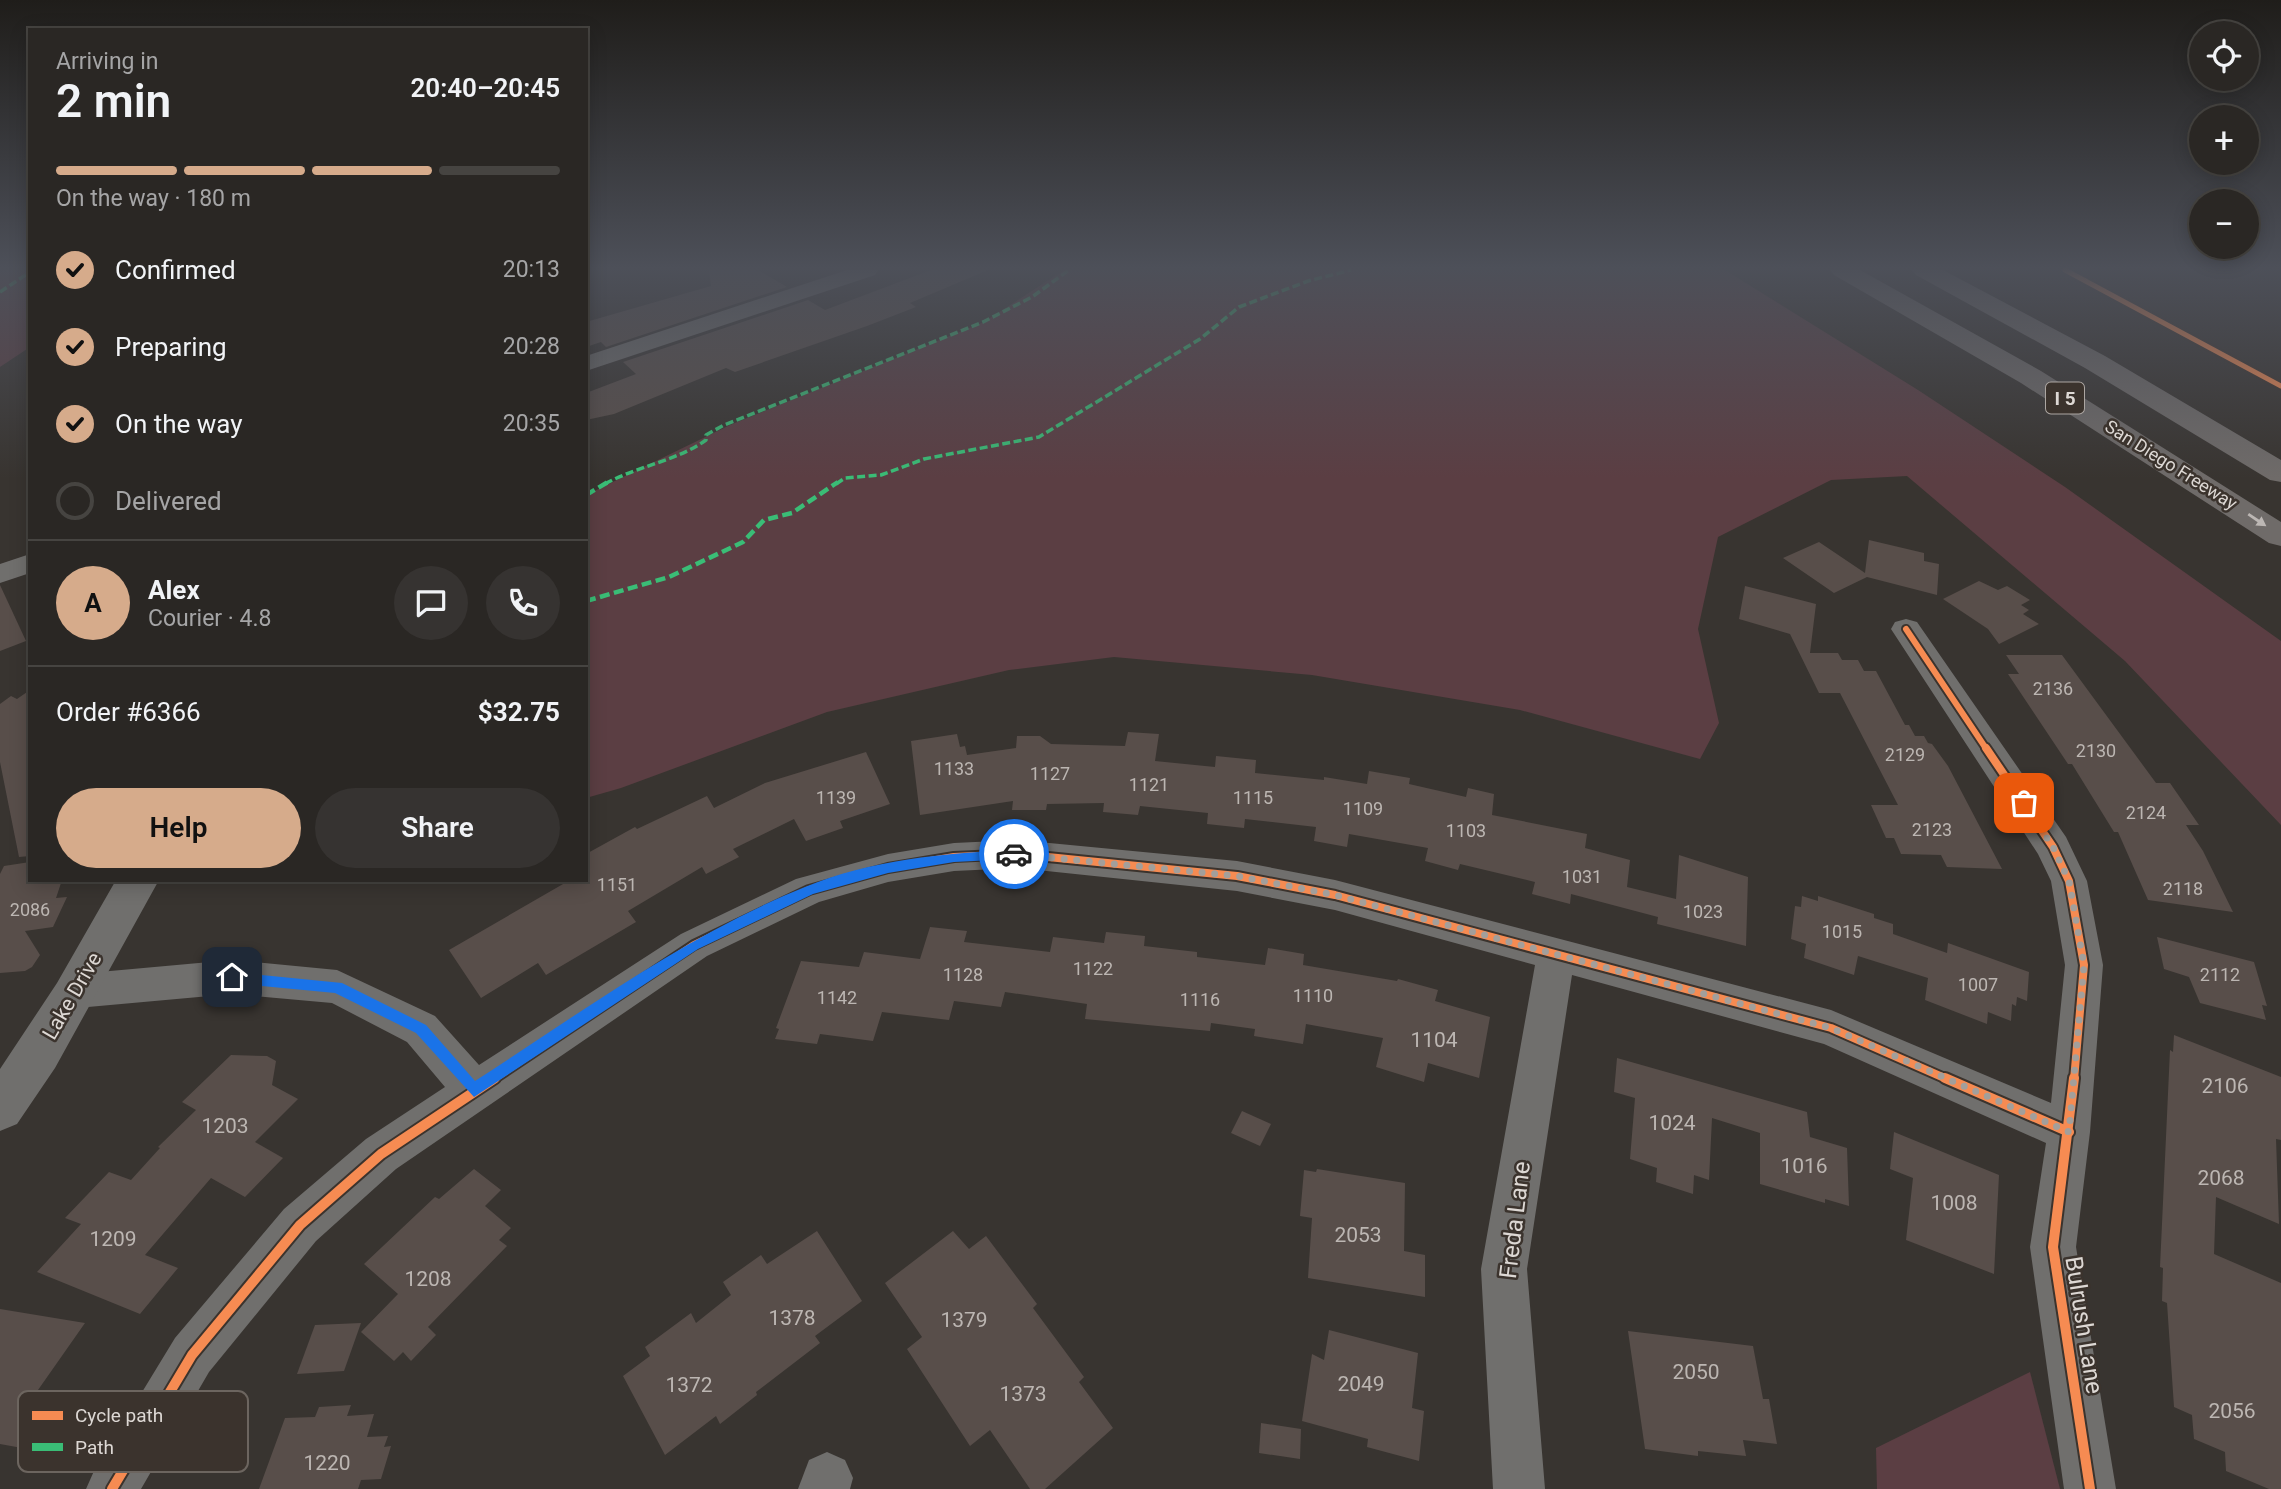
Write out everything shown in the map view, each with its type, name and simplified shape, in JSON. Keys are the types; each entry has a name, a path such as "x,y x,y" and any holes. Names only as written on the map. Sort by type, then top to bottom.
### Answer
{"highway":[{"name":"San Diego Freeway","path":"1965,339 2031,377 2281,536"},
{"path":"2003,339 2070,377 2281,507"},
{"path":"2053,339 2281,473"},
{"path":"2081,339 2281,450"}],"street":[{"path":"588,363 660,339"},
{"path":"0,574 28,564"},
{"name":"Bulrush Lane","path":"1906,629 2053,847 2069,881 2084,965 2069,1132 2053,1247 2090,1489"},
{"path":"171,1391 192,1355 300,1225 381,1154 474,1090 694,945 809,890 888,868 954,858 1018,854 1237,876 1335,895 1831,1028 2069,1132"},
{"name":"Lake Drive","path":"0,1108 25,1076 77,991 137,882"},
{"name":"Freda Lane","path":"1519,1489 1504,1269 1556,954"},
{"path":"77,991 232,977 337,987 421,1029 474,1090"},
{"path":"112,1489 122,1472"}],"shaded area":[{"path":"0,339 28,339 28,348 0,367"},
{"path":"941,339 1837,339 2065,487 2281,641 2281,825 2125,661 1907,476 1831,480 1718,537 1698,629 1719,723 1700,759 1520,710 1312,675 1114,657 1009,670 827,712 621,788 588,797 588,494 730,425"},
{"path":"2030,1372 2060,1489 1877,1489 1876,1448"}],"building":[{"path":"588,339 629,339 606,347 601,342 588,346"},
{"path":"690,339 828,339 735,372 726,368 614,414 588,420 588,392 636,374 623,362"},
{"path":"1869,540 1924,553 1924,561 1939,564 1937,595 1867,577 1834,593 1783,558 1819,542 1865,573"},
{"path":"1979,581 1998,590 2007,586 2030,600 2021,605 2029,610 2023,614 2039,624 1999,644 1988,629 1943,599"},
{"path":"0,585 26,641 0,651"},
{"path":"1745,586 1816,604 1810,653 1838,653 1842,660 1858,660 1864,671 1876,671 1905,725 1909,725 1915,736 1924,736 1948,766 2002,869 1947,867 1941,855 1901,854 1894,838 1886,838 1871,805 1898,805 1840,693 1819,693 1790,634 1739,619"},
{"path":"2006,655 2062,655 2156,783 2170,783 2199,825 2186,825 2203,851 2233,912 2148,900 2118,832 2114,832 2072,764 2068,764 2008,674 2019,674"},
{"path":"28,691 28,856 19,857 0,762 0,704 11,696 17,699"},
{"path":"1128,732 1159,734 1155,761 1215,767 1216,756 1256,760 1255,773 1324,780 1324,777 1367,784 1369,771 1410,778 1409,784 1466,797 1468,788 1494,794 1492,815 1587,834 1585,848 1630,860 1627,887 1676,899 1679,855 1748,877 1746,946 1657,924 1658,917 1571,894 1570,904 1532,894 1535,882 1460,864 1458,870 1425,861 1428,848 1349,834 1347,847 1314,841 1316,827 1245,819 1244,828 1207,824 1208,813 1140,806 1138,815 1103,812 1104,803 1047,804 1046,810 1012,810 1013,801 920,815 911,741 957,734 960,747 965,746 967,755 1016,748 1017,736 1040,736 1051,744 1125,746"},
{"path":"866,752 890,804 840,821 843,828 806,841 794,819 733,849 739,857 706,874 702,867 628,911 636,922 546,975 538,963 481,998 449,950 567,882 588,882 588,853 635,827 637,829 707,796 714,808 765,783"},
{"path":"28,862 28,882 61,882 56,898 67,897 53,927 25,931 40,955 32,967 25,971 0,973 0,874 4,866"},
{"path":"1802,896 1818,901 1818,896 1874,914 1874,918 1893,924 1893,934 1947,953 1948,943 2029,972 2027,1001 2017,997 2016,1006 2012,1004 2011,1021 1988,1012 1987,1024 1925,1000 1928,978 1858,956 1854,975 1804,958 1806,944 1791,939 1795,906 1801,907"},
{"path":"930,927 967,931 964,942 1050,952 1053,937 1104,943 1106,932 1145,936 1144,946 1197,952 1197,957 1265,965 1268,948 1304,954 1303,965 1397,981 1398,979 1438,990 1435,1001 1490,1017 1479,1078 1428,1063 1424,1082 1376,1067 1383,1038 1306,1024 1303,1044 1254,1036 1255,1029 1211,1023 1210,1031 1085,1019 1087,1004 1005,992 1001,1007 954,1001 949,1020 882,1012 873,1041 820,1034 817,1044 775,1039 779,1029 776,1028 801,961 859,967 864,952 920,959"},
{"path":"2157,937 2254,962 2267,1006 2262,1005 2266,1020 2200,1003 2189,977 2164,969"},
{"path":"2174,1035 2281,1077 2281,1140 2276,1139 2279,1224 2216,1197 2214,1254 2281,1283 2281,1489 2269,1489 2226,1471 2225,1452 2194,1439 2192,1415 2174,1407 2167,1303 2162,1301 2163,1268 2160,1267 2170,1050 2173,1052"},
{"path":"231,1055 267,1056 276,1061 272,1085 298,1099 255,1142 283,1158 245,1197 211,1178 145,1255 178,1268 140,1314 37,1272 81,1224 65,1218 109,1172 131,1180 160,1148 158,1147 196,1110 182,1102"},
{"path":"1617,1058 1807,1112 1810,1137 1847,1148 1849,1206 1825,1199 1825,1203 1760,1184 1760,1133 1712,1118 1709,1180 1694,1175 1693,1194 1656,1182 1657,1168 1630,1159 1635,1098 1614,1092"},
{"path":"1242,1111 1271,1124 1260,1146 1231,1133"},
{"path":"1894,1132 1999,1175 1994,1274 1906,1240 1913,1178 1890,1169"},
{"path":"474,1169 501,1190 485,1206 511,1228 499,1240 507,1246 428,1327 436,1335 411,1361 403,1352 394,1361 361,1332 398,1294 364,1264 435,1197 439,1199"},
{"path":"1317,1169 1405,1183 1404,1251 1425,1255 1425,1297 1308,1278 1312,1218 1300,1216 1304,1170 1316,1172"},
{"path":"817,1231 862,1301 815,1336 820,1343 756,1392 757,1395 720,1424 716,1416 665,1455 623,1376 650,1356 645,1347 691,1313 696,1323 731,1295 723,1282 761,1255 767,1264"},
{"path":"953,1231 969,1249 986,1236 1037,1304 1033,1308 1084,1377 1079,1382 1113,1428 1045,1489 1030,1489 990,1430 970,1446 907,1349 922,1337 885,1283"},
{"path":"0,1309 85,1323 38,1390 43,1391 18,1391 18,1447 0,1444"},
{"path":"361,1323 344,1371 297,1374 315,1325"},
{"path":"1329,1330 1418,1353 1412,1408 1424,1411 1419,1461 1367,1447 1368,1439 1302,1421 1312,1354 1324,1360"},
{"path":"1628,1331 1753,1346 1763,1399 1769,1399 1777,1444 1743,1440 1746,1456 1698,1451 1698,1456 1645,1449"},
{"path":"351,1405 347,1416 374,1414 367,1437 388,1436 384,1447 391,1446 381,1479 361,1480 358,1489 259,1489 285,1418 315,1417 319,1407"},
{"path":"1261,1423 1301,1429 1300,1459 1259,1453"}],"marked path":[{"path":"588,494 621,475 695,448 706,440 706,435 724,425 939,339"},
{"path":"588,600 669,577 743,542 764,520 792,513 845,478 881,475 924,459 1039,437 1199,339"}],"cycle path":[{"path":"2194,339 2281,386"},
{"path":"1906,629 2053,847 2069,881 2084,965 2069,1132 2053,1247 2090,1489"},
{"path":"171,1391 192,1355 300,1225 381,1154 694,945 809,890 888,868 954,857 1018,854 1237,876 1335,895 1831,1028 2069,1132"},
{"path":"112,1489 122,1472"}],"way so far":[{"path":"1014,854 1237,876 1335,895 1831,1028 2069,1132 2084,965 2069,881 2053,847 2024,803"}],"route":[{"path":"232,977 337,987 421,1029 474,1090 694,945 809,890 888,868 954,858 1014,854"}]}
